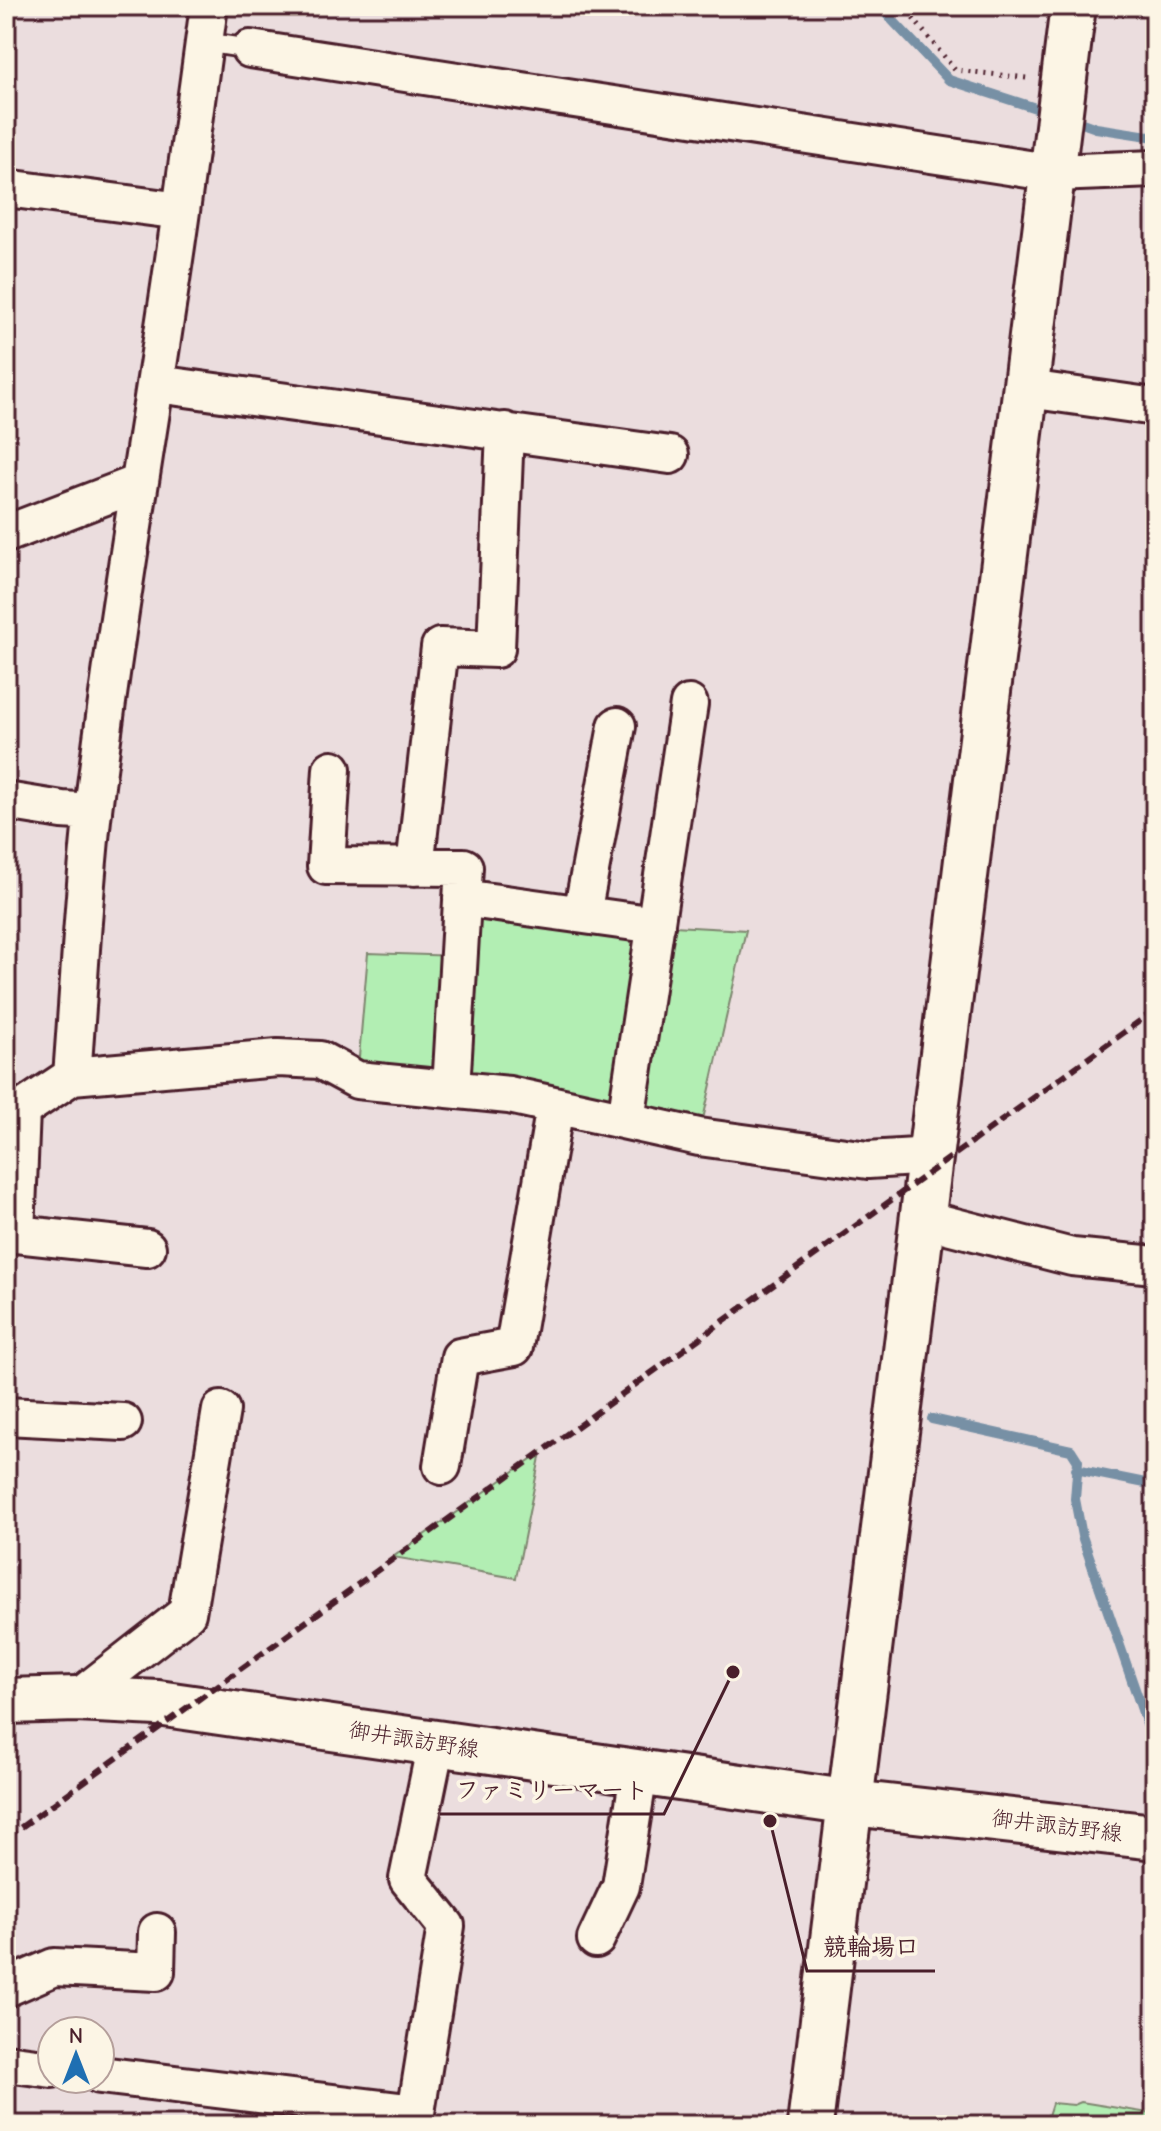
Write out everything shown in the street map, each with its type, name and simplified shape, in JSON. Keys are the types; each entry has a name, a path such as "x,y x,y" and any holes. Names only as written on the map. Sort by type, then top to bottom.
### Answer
{"street":[{"path":"72,1076 93,812 209,6"},
{"path":"810,2125 1028,389 1073,6"},
{"path":"250,49 1054,173 1155,169"},
{"path":"6,188 181,211"},
{"path":"157,384 670,455"},
{"path":"1028,389 1155,407"},
{"path":"415,867 440,647 496,649 505,431"},
{"path":"6,534 139,483"},
{"path":"626,1120 689,704"},
{"path":"582,914 617,726"},
{"path":"332,769 326,866 464,867 451,1089"},
{"path":"6,801 93,812"},
{"path":"462,898 656,925"},
{"path":"147,1248 16,1234 13,1110 72,1076 270,1057 320,1060 357,1080 509,1095 699,1137 868,1160 932,1156"},
{"path":"442,1466 460,1357 514,1347 555,1106"},
{"path":"924,1219 1072,1257 1155,1265"},
{"path":"77,1699 187,1613 221,1410"},
{"path":"6,1416 123,1422"},
{"name":"御井諏訪野線","path":"6,1701 77,1699 158,1703 852,1803 1155,1837"},
{"path":"116,2077 415,2119 446,1926 408,1879 436,1743"},
{"path":"596,1939 621,1886 639,1773"},
{"path":"6,1988 54,1967 156,1972 157,1932"},
{"path":"6,2063 36,2067"}],"lane":[{"path":"204,42 250,49"}],"path":[{"path":"903,6 955,70 1032,79"}],"green space":[{"path":"462,898 655,925 746,930 699,1137 357,1080 368,953 458,956"},
{"path":"541,1452 516,1578 393,1557"},
{"path":"1081,2102 1155,2114 1155,2125 1045,2125 1052,2103 1074,2105"}],"waterway":[{"path":"879,6 949,80 1048,112"},
{"path":"1071,119 1096,128 1155,137"},
{"path":"932,1419 1071,1450 1078,1461 1075,1499 1082,1536 1148,1727 1155,1734"},
{"path":"1076,1469 1155,1485"}],"railway":[{"path":"6,1838 1155,1010"}],"place":[{"name":"ファミリーマート","path":"733,1672"},
{"name":"競輪場口","path":"770,1821"}]}
